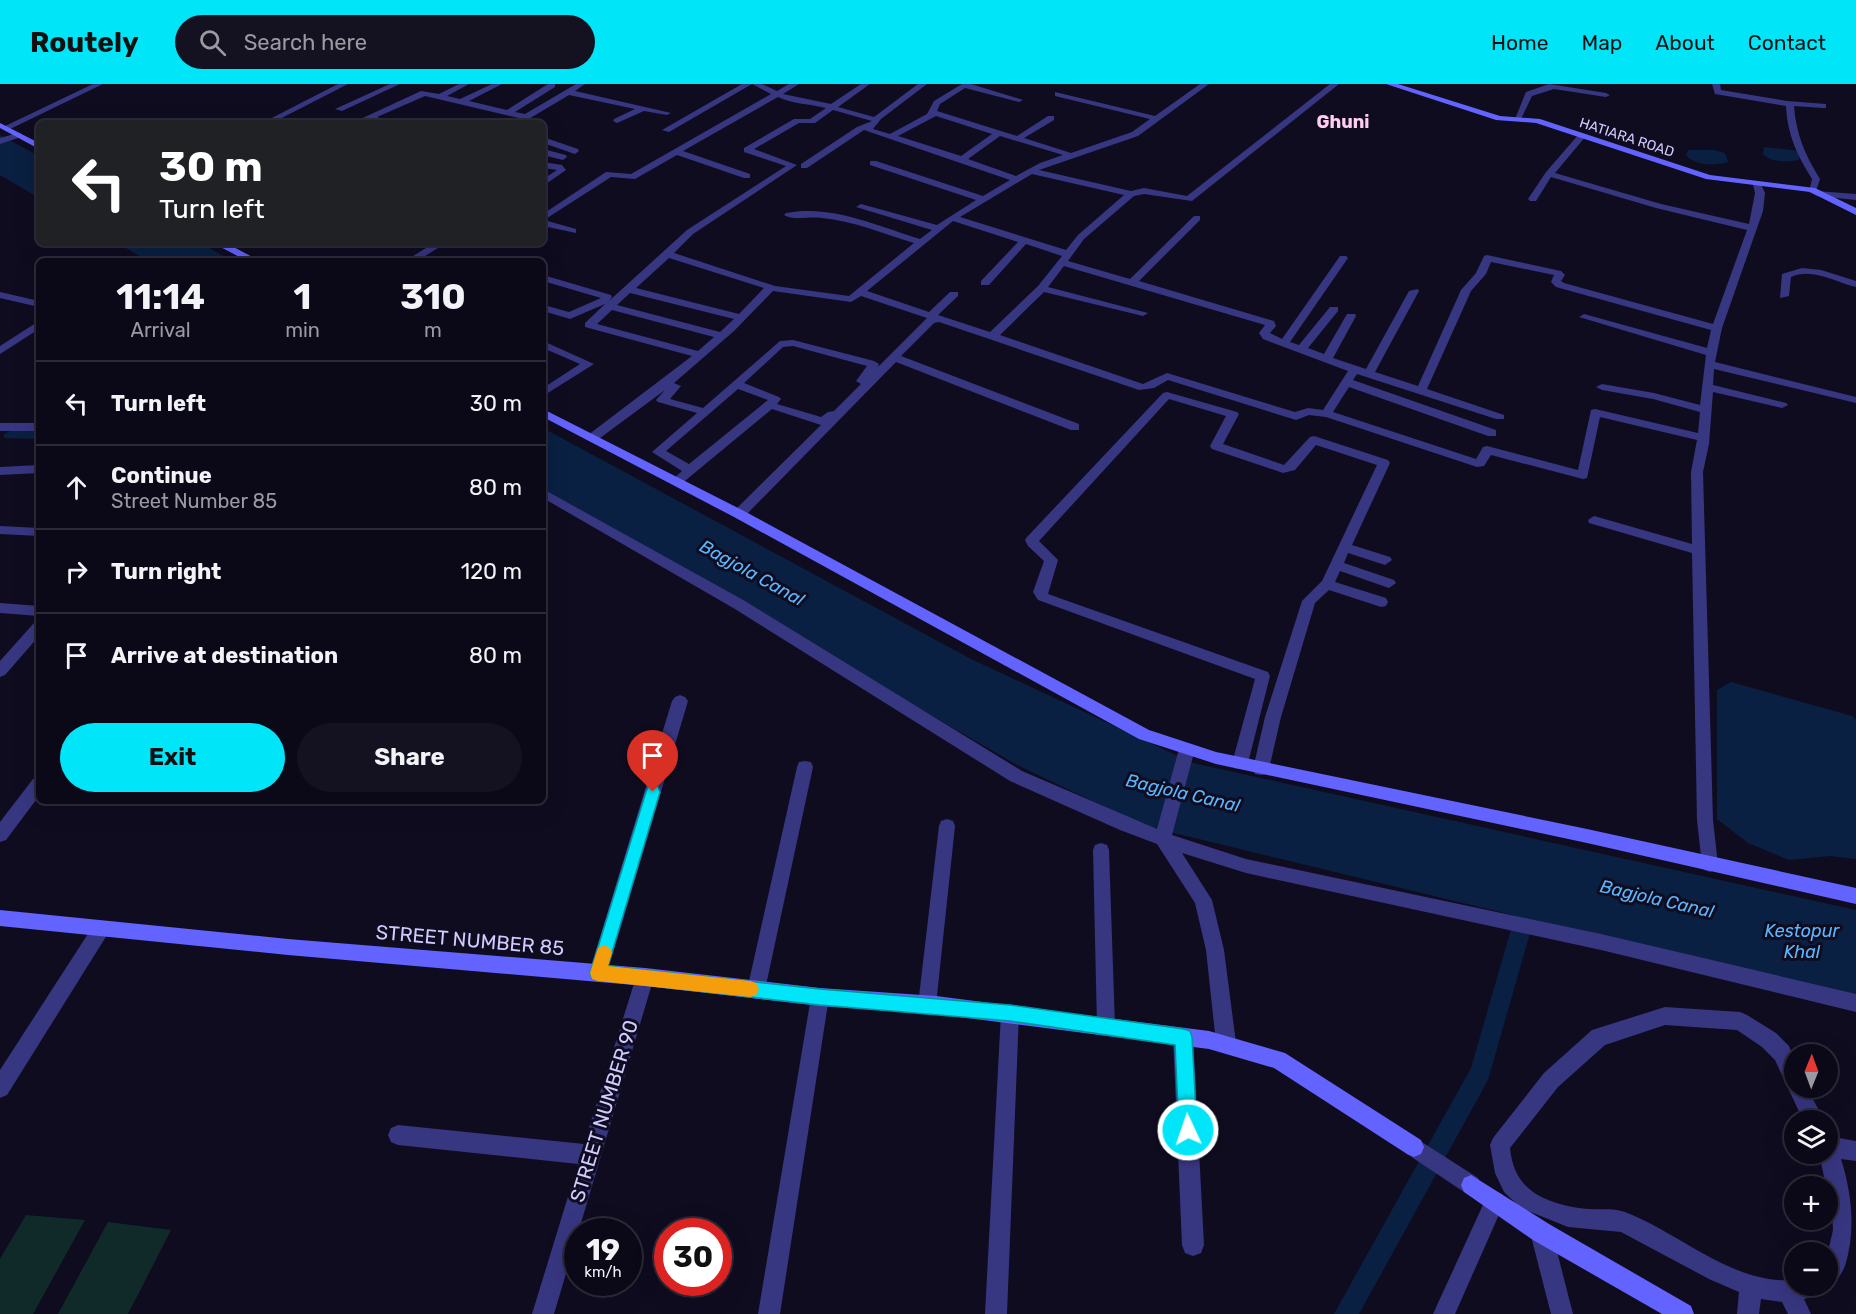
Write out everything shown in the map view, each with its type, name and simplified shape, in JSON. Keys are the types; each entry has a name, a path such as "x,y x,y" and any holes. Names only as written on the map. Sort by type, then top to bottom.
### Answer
{"street":[{"path":"36,145 14,137 3,126 99,84"},
{"path":"272,120 344,84"},
{"path":"339,109 396,84"},
{"path":"362,120 434,84"},
{"path":"441,96 465,84"},
{"path":"463,101 498,84"},
{"path":"520,120 581,84"},
{"path":"666,130 748,84"},
{"path":"756,84 767,87 788,99 806,100 874,122"},
{"path":"546,216 609,174 631,177 795,84"},
{"path":"699,355 589,326 690,232 793,165 747,150 797,121 812,121 866,84"},
{"path":"923,84 874,122 868,128 869,130 1016,179"},
{"path":"667,254 770,285 771,288 849,299 952,218 1016,179 1043,165 1135,134 1205,84"},
{"path":"991,336 1042,288 1064,258 1096,222 1131,194 1144,191 1189,199 1335,84"},
{"name":"HATIARA ROAD","path":"1390,84 1498,118 1510,120 1518,117 1709,177 1815,191 1856,212"},
{"path":"1716,84 1718,92 1823,106"},
{"path":"508,113 552,85"},
{"path":"931,114 937,103 966,85 1019,100"},
{"path":"1518,117 1529,94 1552,86 1606,95"},
{"path":"568,92 667,113"},
{"path":"419,93 441,96 526,117"},
{"path":"1059,94 1158,119"},
{"path":"1789,103 1791,125 1801,155 1816,179 1815,191 1856,197"},
{"path":"617,121 643,108"},
{"path":"891,137 936,113 1070,156"},
{"path":"368,117 380,120"},
{"path":"1017,139 1051,118"},
{"path":"804,166 874,122"},
{"path":"961,160 1000,132"},
{"path":"1533,200 1549,174 1582,136"},
{"path":"0,141 14,137"},
{"path":"546,141 575,151"},
{"path":"674,152 747,176"},
{"path":"546,153 563,157"},
{"path":"873,163 983,199"},
{"path":"546,166 559,168 562,171 546,181"},
{"path":"1031,171 1131,194"},
{"path":"1549,174 1659,206 1752,228"},
{"path":"1710,864 1705,820 1697,472 1704,438 1710,358 1717,328 1741,266 1758,211 1760,193 1758,184"},
{"path":"861,207 940,228"},
{"path":"789,215 801,213 835,217 923,243"},
{"path":"952,218 1024,241 1132,283 1270,323 1271,326 1265,334 1301,350 1500,417"},
{"path":"1132,283 1197,218"},
{"path":"546,224 573,231"},
{"path":"985,283 1024,241"},
{"path":"224,246 249,258"},
{"path":"415,258 436,246"},
{"path":"1284,343 1343,258"},
{"path":"1421,391 1466,290 1481,274 1487,258 1557,273 1560,274 1556,282 1560,285 1717,328"},
{"path":"1784,296 1786,276 1796,270 1809,271 1856,286"},
{"path":"546,279 607,297 604,301 570,316 546,309"},
{"path":"592,438 645,400 699,355 771,288"},
{"path":"1042,288 1143,313"},
{"path":"628,289 740,317"},
{"path":"1369,374 1414,291"},
{"path":"860,292 1143,388 1167,376 1296,416 1308,411 1328,414 1475,463 1480,463 1487,450 1579,476 1584,474 1594,412 1704,438"},
{"path":"739,514 954,294"},
{"path":"0,295 36,303"},
{"path":"609,306 721,336"},
{"path":"1301,350 1335,309"},
{"path":"1327,359 1351,316"},
{"path":"1584,318 1710,358 1856,400"},
{"path":"0,351 36,326"},
{"path":"642,464 705,412 783,342 873,364 866,377 824,421 816,421 770,405"},
{"path":"546,348 588,364 546,391"},
{"path":"894,357 1076,427"},
{"path":"1328,414 1327,412 1354,369"},
{"path":"690,372 661,399 705,412"},
{"path":"1347,382 1492,433"},
{"path":"676,482 775,399 736,384"},
{"path":"1602,387 1654,396 1706,410"},
{"path":"1707,387 1782,405"},
{"path":"1261,769 1272,717 1284,682 1309,601 1327,584 1384,466 1383,462 1314,440 1291,467 1283,469 1216,446 1233,414 1169,395 1164,396 1032,540 1051,560 1040,588 1043,597 1284,682"},
{"path":"546,414 739,514 1144,735 1261,769 1576,834 1856,896"},
{"path":"0,427 36,427"},
{"path":"658,452 690,470"},
{"path":"0,471 36,469"},
{"path":"546,495 740,605 1016,776 1116,821 1246,866 1601,942 1856,1002"},
{"path":"1594,520 1698,550"},
{"path":"0,530 36,532"},
{"path":"1345,546 1385,560"},
{"path":"1336,565 1389,583"},
{"path":"1327,584 1381,602"},
{"path":"0,608 36,611"},
{"path":"0,670 36,630"},
{"path":"1240,764 1263,676"},
{"path":"598,973 680,701"},
{"path":"1187,749 1164,836 1203,900 1215,950 1226,1043"},
{"path":"756,990 805,767"},
{"path":"0,835 36,788"},
{"path":"931,1005 947,826"},
{"path":"1101,850 1106,1026"},
{"name":"STREET NUMBER 85","path":"0,918 101,930 645,977 820,997 1010,1013 1226,1043 1278,1060 1495,1201"},
{"path":"0,1088 101,930"},
{"name":"STREET NUMBER 90","path":"543,1314 645,977"},
{"path":"769,1314 820,997"},
{"path":"996,1314 1010,1013"},
{"path":"1784,1058 1769,1040 1740,1021 1665,1016 1599,1037 1551,1080 1500,1145 1503,1173 1524,1197 1540,1205 1582,1219 1621,1221 1751,1287 1784,1291"},
{"path":"1184,1037 1193,1245"},
{"path":"398,1135 591,1155"},
{"path":"1838,1148 1856,1151"},
{"path":"1833,1164 1846,1204 1846,1243 1838,1257"},
{"path":"1444,1314 1495,1201 1537,1229 1683,1314"},
{"path":"1540,1205 1537,1229 1562,1314"},
{"path":"1748,1314 1751,1287"},
{"path":"1790,1296 1800,1314"}],"green space":[{"path":"26,1215 85,1220 33,1314 0,1314 0,1259"},
{"path":"108,1222 171,1230 128,1314 58,1314"}],"water":[{"path":"0,135 36,154 36,196 0,175"},
{"path":"1764,147 1800,151 1799,160 1771,159 1763,154"},
{"path":"1688,150 1714,150 1725,153 1728,162 1700,163 1686,155"},
{"path":"122,246 206,246 228,258 143,258"},
{"name":"Kestopur Khal","path":"546,430 971,659 1193,763 1856,910 1856,998 1145,826 1017,765 546,492"},
{"path":"1731,682 1852,716 1856,720 1856,859 1830,856 1789,860 1748,843 1717,819 1717,690"}],"waterway":[{"path":"10,435 36,435"},
{"path":"1346,1314 1480,1072 1526,912"}],"slow traffic":[{"path":"604,953 598,973 750,989"}],"district":[{"name":"Ghuni","path":"1343,122"}],"route":[{"path":"653,792 598,973 820,997 1010,1013 1184,1037 1188,1130"}],"water label":[{"name":"Bagjola Canal","path":"752,573"},
{"name":"Bagjola Canal","path":"1183,793"},
{"name":"Bagjola Canal","path":"1657,899"}]}
